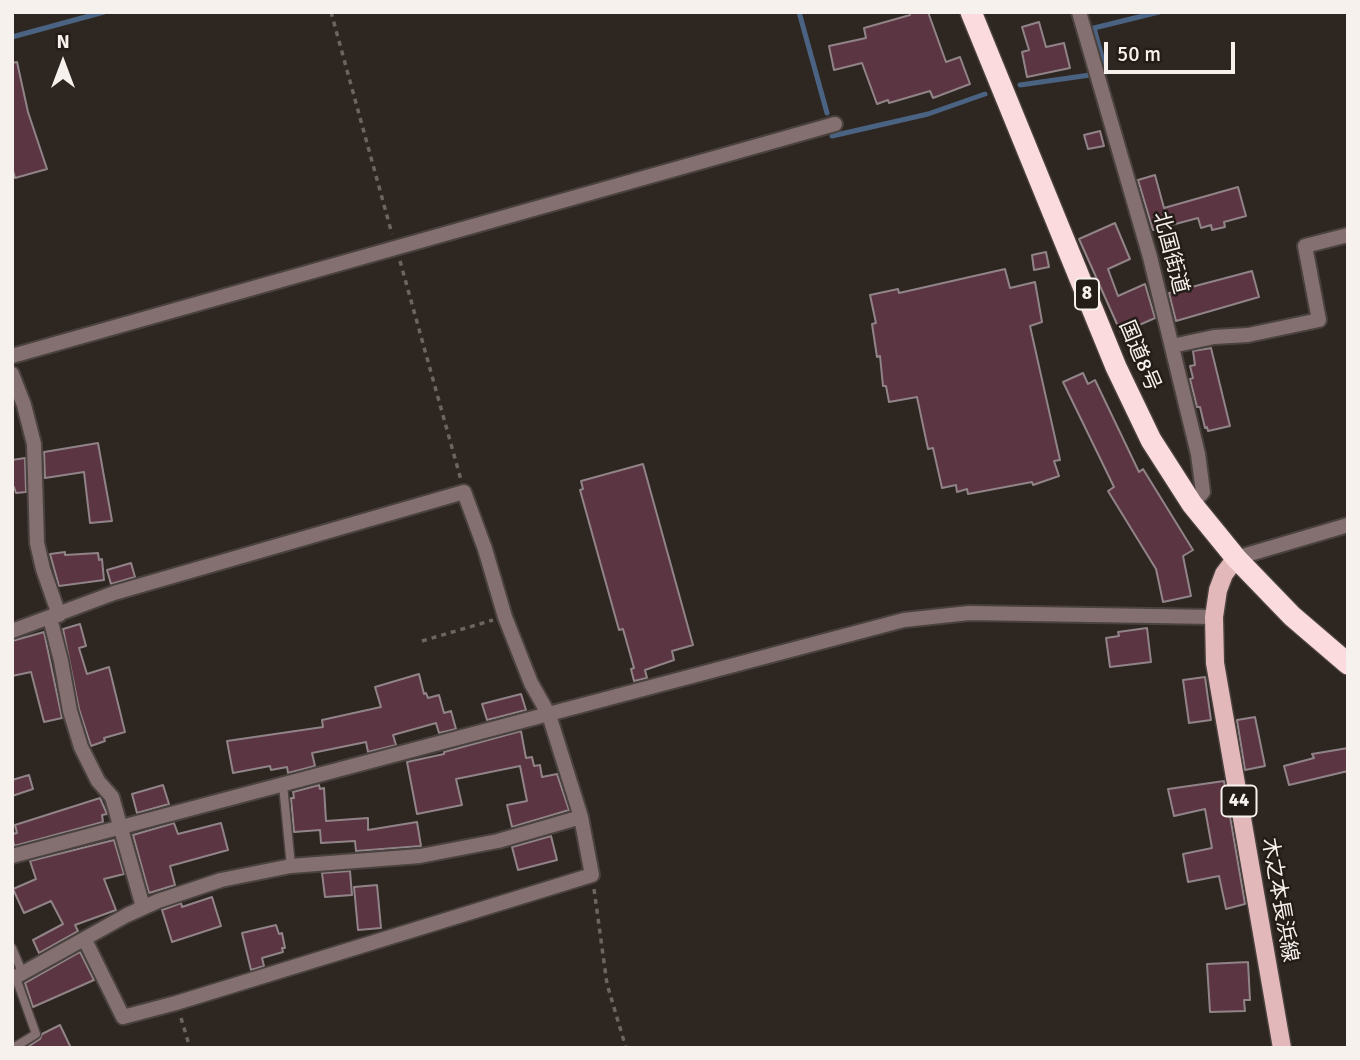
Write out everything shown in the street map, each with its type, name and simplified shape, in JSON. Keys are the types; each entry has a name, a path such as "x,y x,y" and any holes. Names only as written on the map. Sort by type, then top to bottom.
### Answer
{"highway":[{"name":"国道8号","path":"971,12 1124,386 1151,440 1192,504 1236,558 1292,616 1348,664"}],"main road":[{"name":"木之本長浜線","path":"1236,558 1224,574 1214,617 1215,663 1282,1048"}],"street":[{"name":"北国街道","path":"1079,12 1150,257 1203,474 1203,492 1192,504"},
{"path":"12,356 835,124"},
{"path":"1172,346 1214,337 1248,335 1319,320 1305,246 1348,235"},
{"path":"12,374 18,407 34,444 37,543 55,616 69,712 97,781 112,797 143,907"},
{"path":"12,631 114,593 464,492 485,549 505,617 531,682 549,715 581,817 592,875 123,1017 85,940"},
{"path":"1236,558 1348,525"},
{"path":"12,856 904,620 969,613 1214,617"},
{"path":"17,977 143,907 221,880 291,866 420,856 498,841 581,817"}],"lane":[{"path":"283,785 291,866"},
{"path":"12,948 17,977 36,1034 13,1048"}],"path":[{"path":"422,641 505,617"},
{"path":"592,875 607,984 626,1048"},
{"path":"176,1003 190,1048"}],"building":[{"path":"909,12 928,12 946,62 960,57 970,84 933,98 930,91 877,104 862,63 834,70 829,46 866,38 864,28 910,15"},
{"path":"1039,22 1046,47 1064,43 1070,68 1027,77 1022,52 1029,50 1022,27"},
{"path":"17,62 28,112 47,169 15,178 12,167 12,63"},
{"path":"1100,131 1104,146 1088,149 1084,135"},
{"path":"1155,175 1164,208 1238,187 1246,216 1224,222 1225,227 1212,230 1211,225 1201,228 1198,218 1153,230 1138,180"},
{"path":"1115,223 1130,259 1108,269 1118,296 1145,284 1155,318 1121,333 1079,239"},
{"path":"1046,252 1049,267 1034,270 1032,255"},
{"path":"1005,269 1010,288 1035,282 1042,322 1030,326 1060,460 1054,461 1059,476 1033,485 1032,482 968,494 967,489 957,492 956,485 942,488 933,448 928,449 917,397 889,402 886,386 883,386 880,356 877,357 872,324 876,323 870,295 898,289 899,293"},
{"path":"1252,271 1259,297 1176,321 1169,293"},
{"path":"1211,348 1230,426 1208,431 1200,407 1197,407 1190,379 1193,378 1190,366 1195,365 1193,351"},
{"path":"1083,373 1088,384 1095,380 1139,472 1143,469 1193,550 1183,556 1191,596 1163,602 1156,569 1108,491 1114,487 1063,382"},
{"path":"98,443 112,521 90,523 84,472 45,478 44,452"},
{"path":"25,458 26,492 16,493 14,487 12,488 12,460"},
{"path":"643,464 693,645 672,651 674,660 645,670 647,678 634,681 631,669 634,668 623,629 619,630 580,490 583,489 581,481"},
{"path":"65,552 65,555 98,553 99,560 102,559 104,580 59,586 50,554"},
{"path":"131,563 135,577 111,584 107,570"},
{"path":"80,624 86,646 79,648 87,674 109,667 125,732 104,738 105,741 91,746 79,709 63,629"},
{"path":"1147,628 1151,662 1110,667 1106,638 1119,636 1118,632"},
{"path":"44,632 62,718 44,722 31,672 12,676 12,641"},
{"path":"419,674 424,694 426,693 428,698 439,695 444,713 451,711 456,729 439,733 436,723 393,735 396,745 368,752 366,742 312,753 315,766 288,773 287,767 271,770 270,766 233,773 227,741 323,727 322,720 381,707 375,687"},
{"path":"1205,677 1211,720 1189,723 1183,680"},
{"path":"521,694 526,710 487,720 482,704"},
{"path":"1255,717 1265,766 1245,770 1237,720"},
{"path":"521,731 526,758 532,757 534,766 540,765 542,777 557,774 569,810 512,827 507,805 527,801 520,766 456,779 462,805 417,814 407,762"},
{"path":"1348,748 1348,771 1289,785 1284,766 1314,758 1312,754"},
{"path":"29,775 33,789 12,796 12,780"},
{"path":"1224,781 1245,904 1226,909 1219,876 1188,882 1183,854 1212,848 1205,809 1174,816 1168,789"},
{"path":"163,785 169,804 137,813 132,794"},
{"path":"319,785 320,789 324,788 326,821 368,818 368,830 417,822 421,846 356,851 355,841 321,843 320,830 294,832 291,798 294,798 293,792"},
{"path":"100,798 107,814 102,815 103,822 14,846 12,834 17,833 15,825"},
{"path":"174,823 178,834 221,823 228,850 170,866 175,885 149,893 133,835"},
{"path":"551,836 557,860 518,870 512,847"},
{"path":"114,840 124,874 104,879 116,910 75,925 78,931 39,953 33,940 63,924 51,901 24,913 13,889 36,879 30,861"},
{"path":"350,871 352,895 325,897 322,873"},
{"path":"377,885 381,928 358,930 354,887"},
{"path":"212,897 221,926 172,942 162,910 181,903 182,907"},
{"path":"276,925 279,934 282,933 285,948 282,948 283,952 262,958 264,966 251,970 242,933"},
{"path":"80,952 94,980 33,1007 25,983"},
{"path":"1248,962 1250,1000 1244,1000 1245,1011 1210,1012 1207,964"},
{"path":"60,1025 71,1048 26,1048 40,1039 42,1034"}],"waterway":[{"path":"12,37 104,12"},
{"path":"799,12 827,113"},
{"path":"1106,72 1094,28 1159,12"},
{"path":"1020,85 1090,75"},
{"path":"832,136 928,114 985,94"}]}
